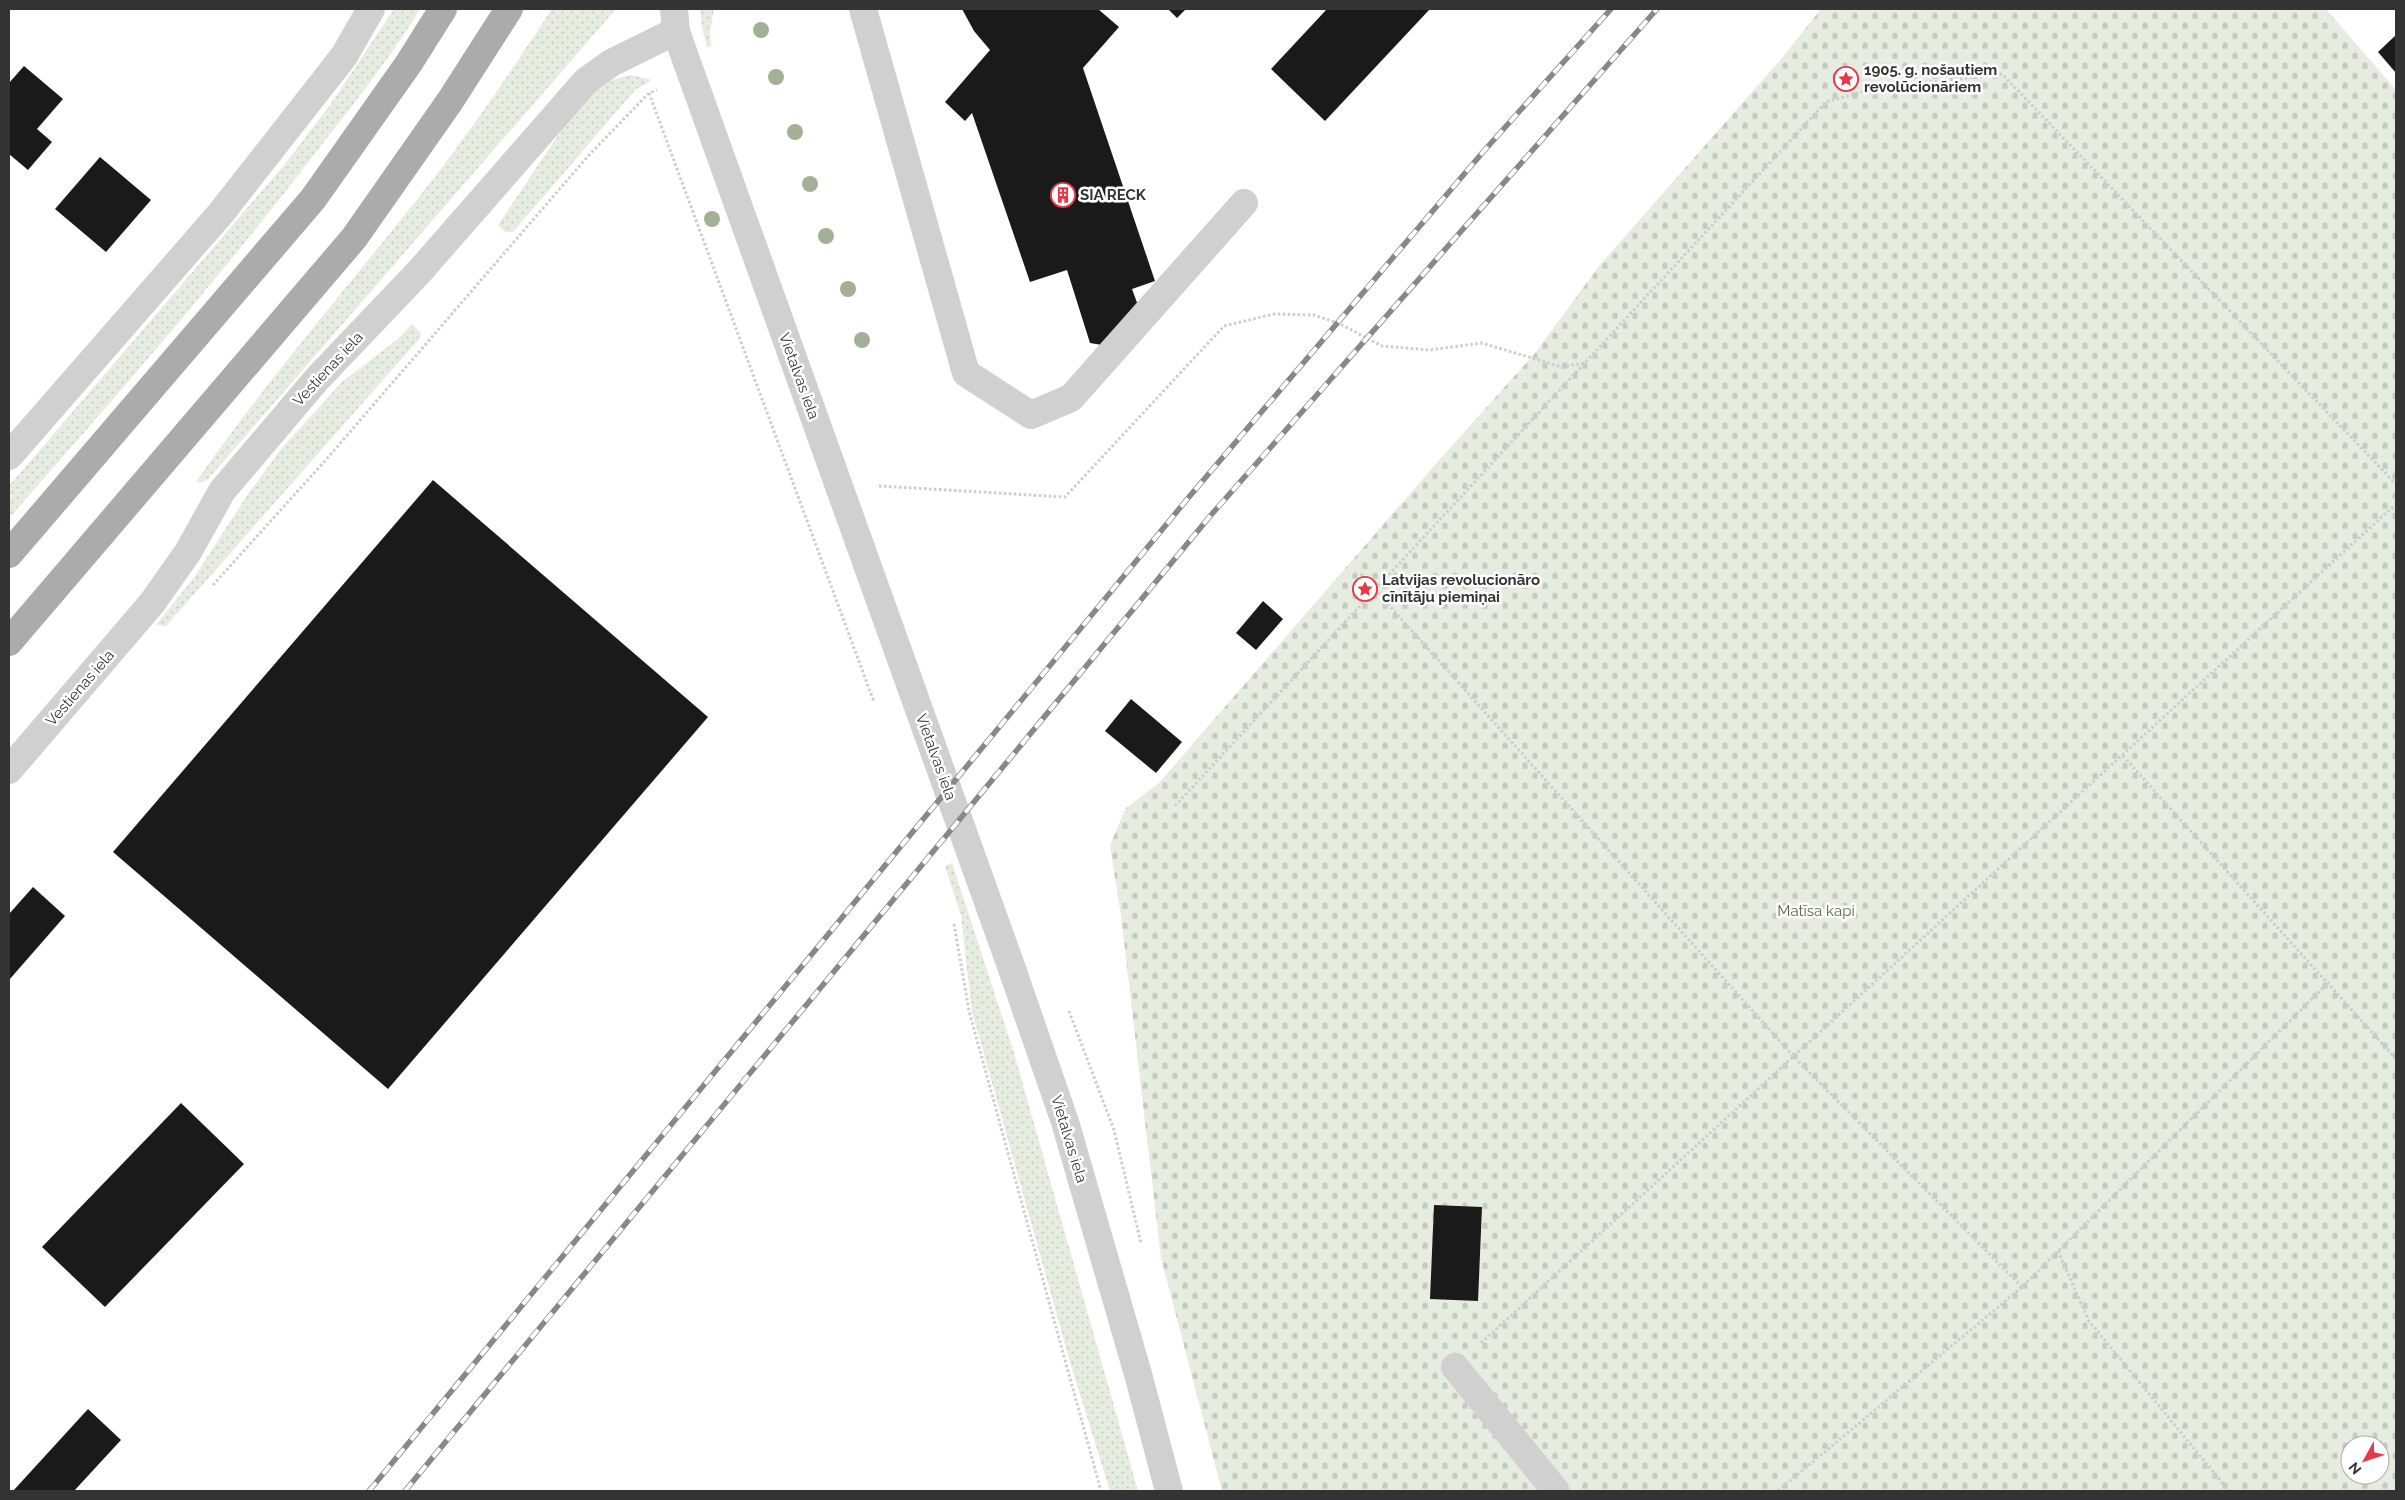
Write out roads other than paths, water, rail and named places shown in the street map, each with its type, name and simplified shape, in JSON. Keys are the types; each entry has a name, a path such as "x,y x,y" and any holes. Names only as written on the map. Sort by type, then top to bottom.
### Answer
{"main road":[{"path":"9,554 313,199 409,63 443,9"},
{"path":"9,642 354,238 450,101 509,9"}],"street":[{"path":"9,456 221,213 344,56 371,9"},
{"path":"863,9 966,373 1031,416 1072,398 1244,203"},
{"name":"Vestienas iela","path":"9,770 152,603 188,552 222,491 316,379 419,272 586,81 675,20"},
{"name":"Vietalvas iela","path":"675,20 1011,966 1064,1122 1135,1365 1169,1491"},
{"path":"1455,1367 1556,1491"}],"railway":[{"path":"369,1491 1189,497 1483,152 1611,9"},
{"path":"405,1491 1211,515 1657,9"}],"place":[{"name":"1905. g. nošautiem revolūcionāriem","path":"1846,79"},
{"name":"SIA RECK","path":"1063,195"},
{"name":"Latvijas revolucionāro cīnītāju piemiņai","path":"1365,589"}],"park label":[{"name":"Matīsa kapi","path":"1816,911"}]}
